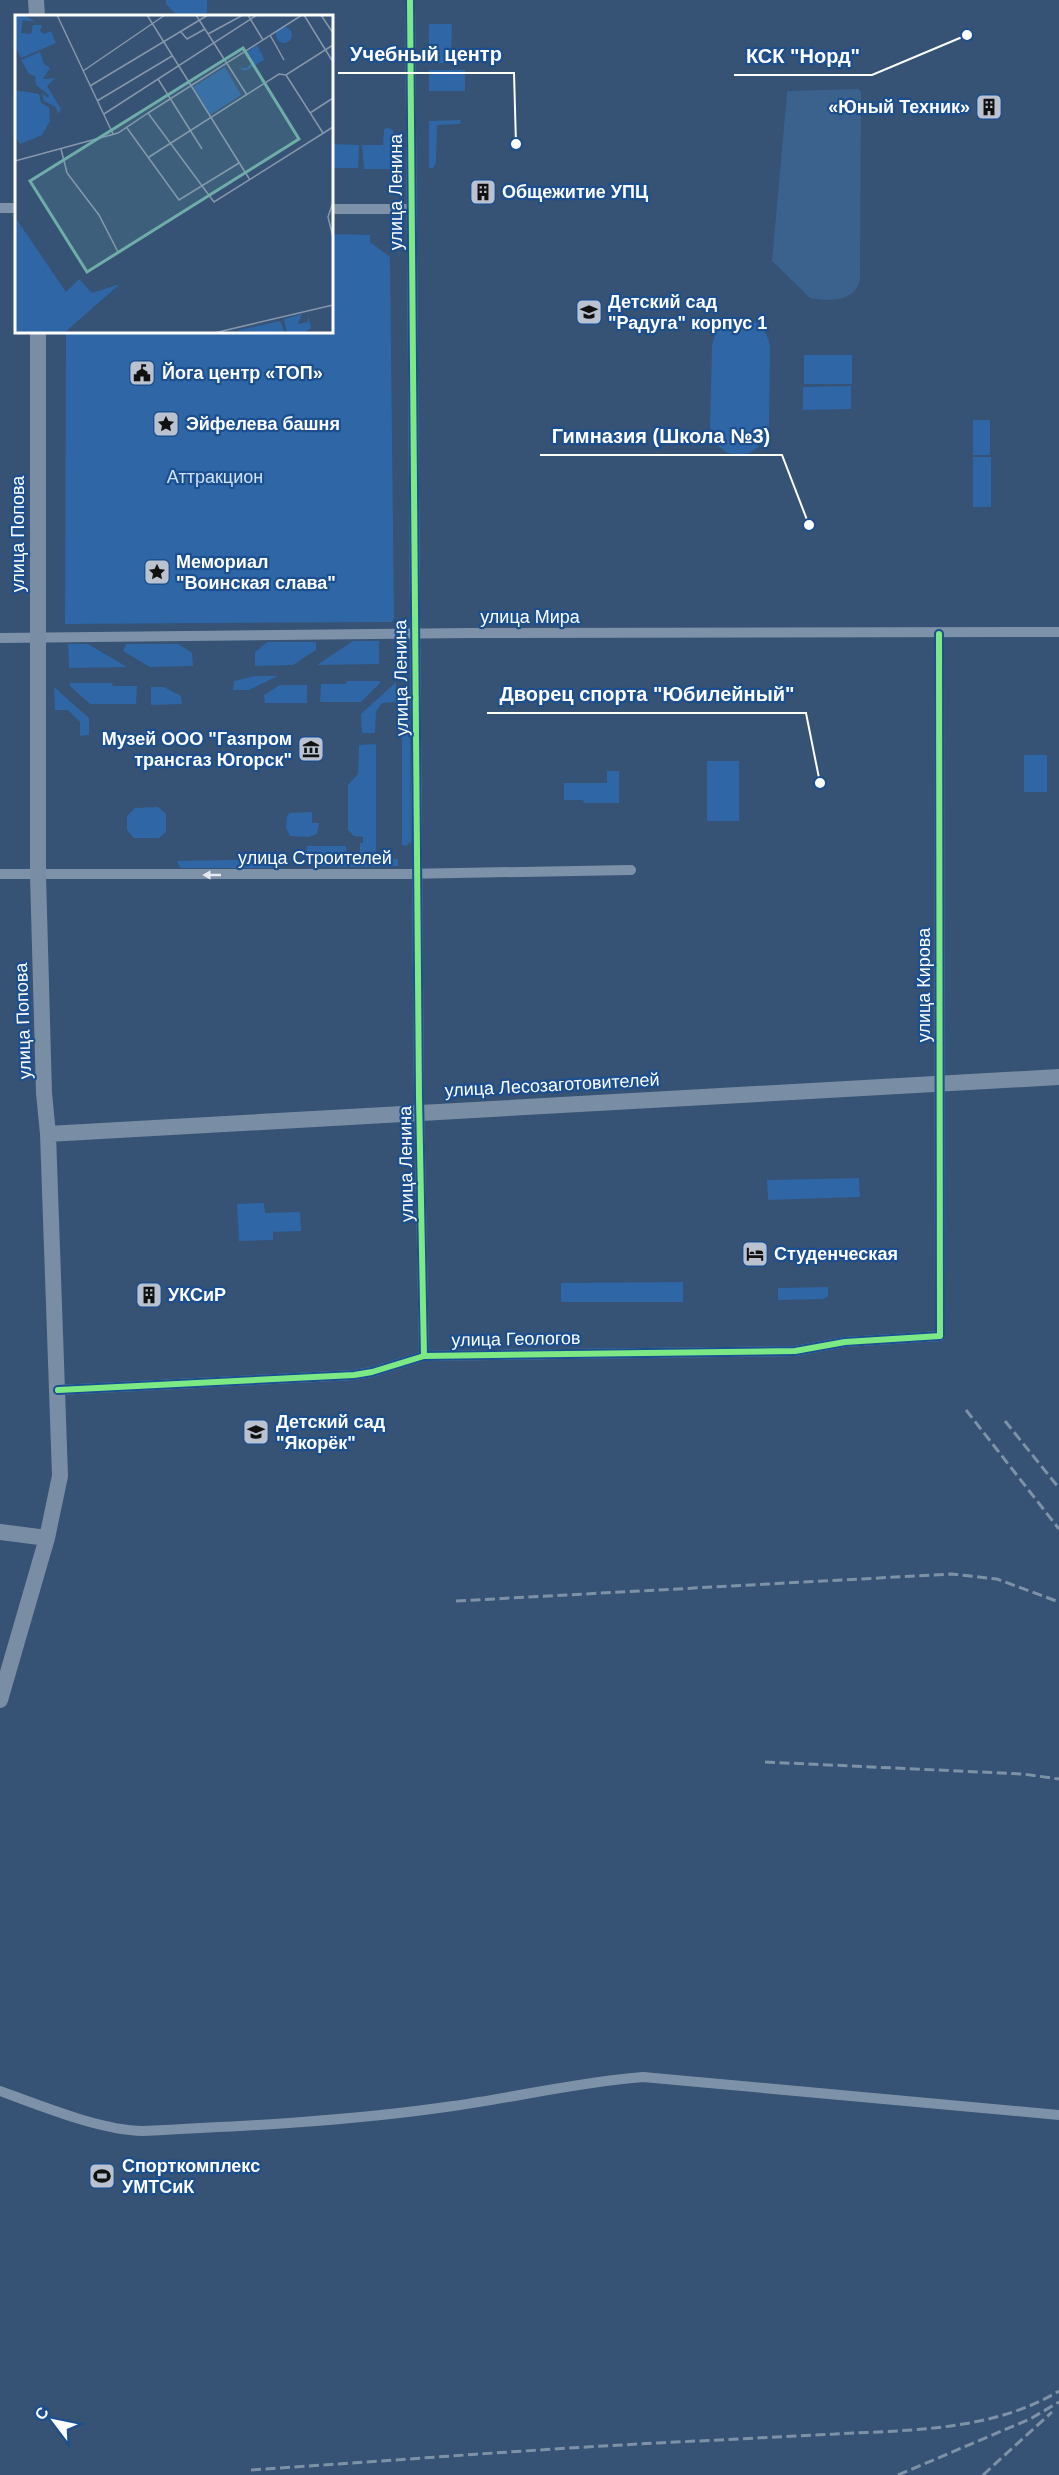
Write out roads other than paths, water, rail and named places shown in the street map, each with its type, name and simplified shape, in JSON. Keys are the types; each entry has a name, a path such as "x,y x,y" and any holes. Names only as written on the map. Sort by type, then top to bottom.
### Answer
{"main road":[{"path":"36,0 37,15"},
{"name":"улица Попова","path":"0,1700 47,1539 60,1476 48,1134 44,1093 38,875 38,333"},
{"name":"улица Лесозаготовителей","path":"48,1134 1059,1077"},
{"path":"0,1532 47,1539"}],"street":[{"name":"улица Ленина","path":"410,0 424,1356"},
{"path":"333,209 411,209"},
{"name":"улица Мира","path":"0,638 1059,632"},
{"name":"улица Кирова","path":"939,634 940,1335"},
{"name":"улица Строителей","path":"0,874 418,874 631,870"},
{"name":"улица Геологов","path":"58,1390 354,1376 424,1356 795,1351 845,1342 940,1335"},
{"path":"0,2091 100,2124 129,2131 361,2117 453,2106 589,2083 643,2078 1059,2115"}],"railway":[{"path":"966,1410 1059,1529"},
{"path":"1005,1421 1059,1488"},
{"path":"456,1601 952,1574 997,1579 1059,1602"},
{"path":"765,1762 1023,1774 1059,1779"},
{"path":"251,2470 505,2452 921,2429 979,2421 1007,2414 1059,2391"},
{"path":"898,2475 1030,2419 1059,2402"},
{"path":"983,2475 1052,2412"}],"place":[{"name":"КСК \"Норд\"","path":"967,35"},
{"name":"«Юный Техник»","path":"989,107"},
{"name":"Учебный центр","path":"516,144"},
{"name":"Общежитие УПЦ","path":"483,192"},
{"name":"Детский сад \"Радуга\" корпус 1","path":"589,312"},
{"name":"Йога центр «ТОП»","path":"142,373"},
{"name":"Эйфелева башня","path":"166,424"},
{"name":"Гимназия (Школа №3)","path":"809,525"},
{"name":"Мемориал \"Воинская слава\"","path":"157,572"},
{"name":"Музей ООО \"Газпром трансгаз Югорск\"","path":"311,749"},
{"name":"Дворец спорта \"Юбилейный\"","path":"820,783"},
{"name":"Студенческая","path":"755,1254"},
{"name":"УКСиР","path":"149,1295"},
{"name":"Детский сад \"Якорёк\"","path":"256,1432"},
{"name":"Спорткомплекс УМТСиК","path":"102,2176"}],"park label":[{"name":"Аттракцион","path":"215,477"}]}
